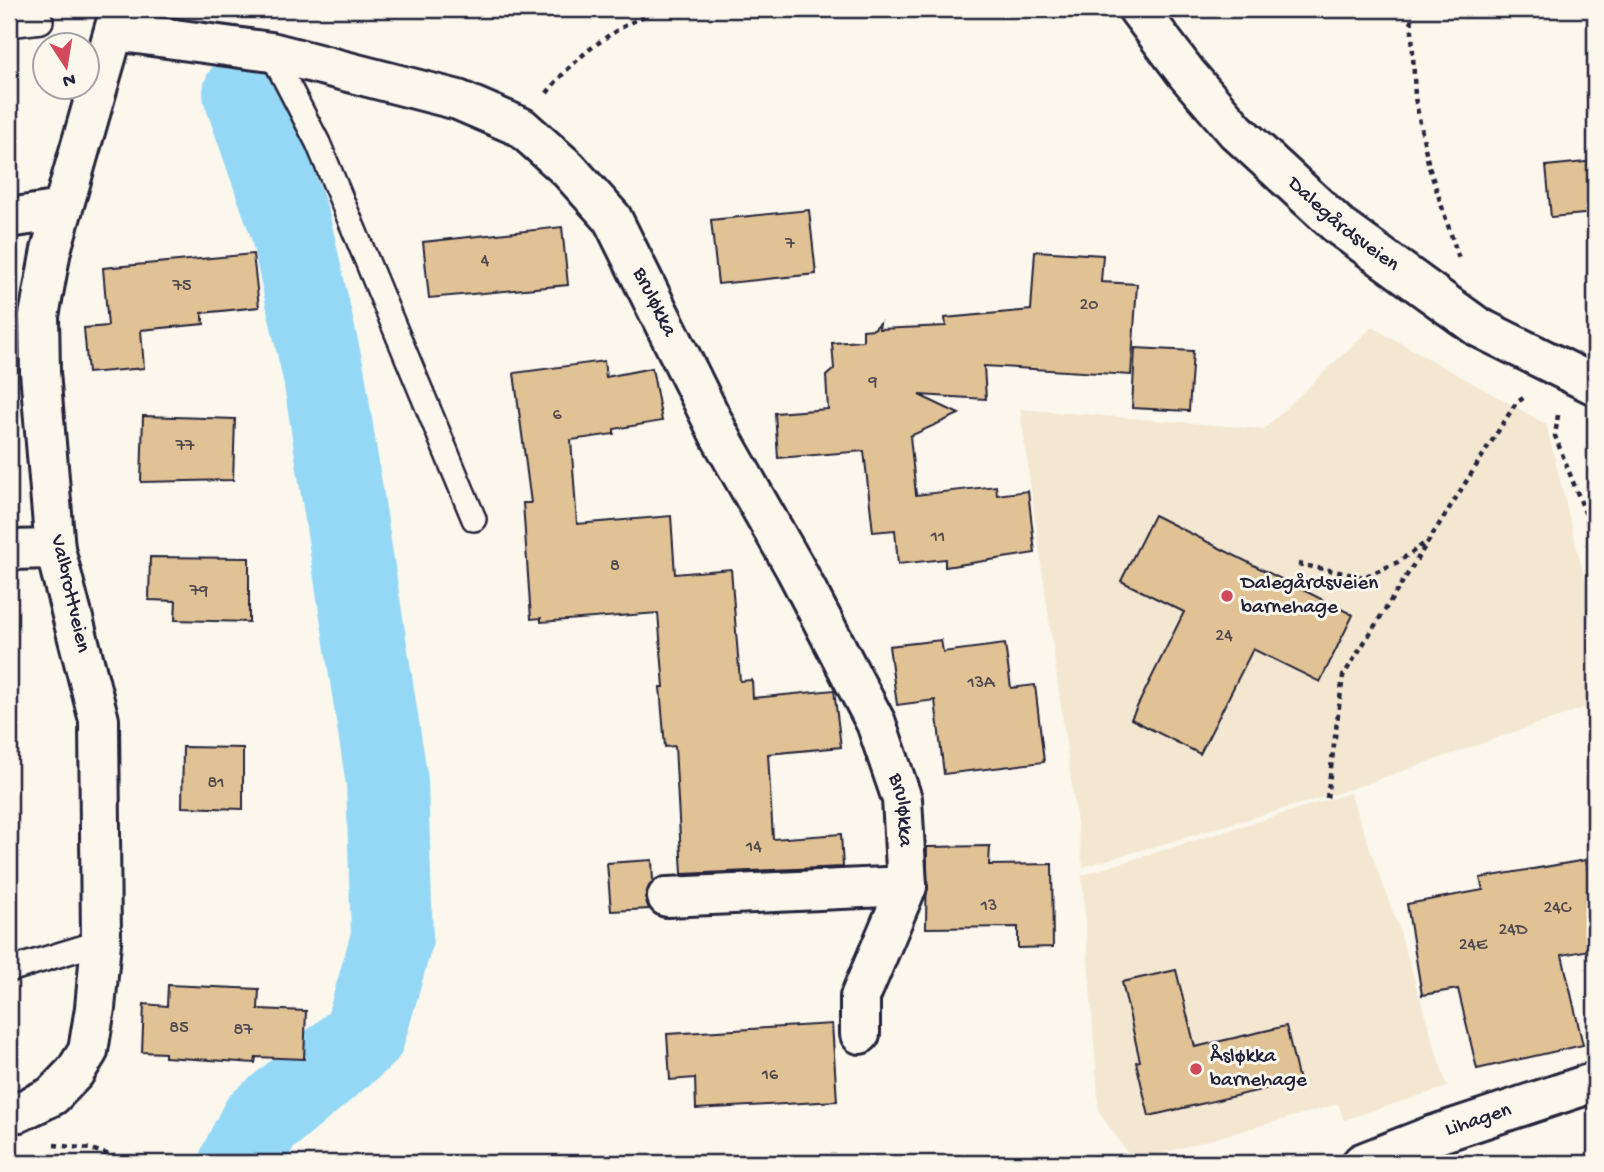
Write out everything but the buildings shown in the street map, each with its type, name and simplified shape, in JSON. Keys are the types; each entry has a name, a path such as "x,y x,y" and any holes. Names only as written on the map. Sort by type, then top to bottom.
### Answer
{"street":[{"name":"Dalegårdsveien","path":"1138,9 1187,74 1236,131 1339,226 1478,327 1584,371"},
{"name":"Bruløkka","path":"117,20 271,52 458,100 521,127 568,169 612,218 720,436 876,723 902,799 907,886 860,997 860,1034"},
{"name":"Valbrottveien","path":"14,1112 52,1096 75,1072 88,1051 96,1008 101,942 99,720 55,549 40,372 39,316 62,210 117,20"},
{"path":"9,218 62,210"},
{"path":"9,550 55,549"},
{"path":"667,897 907,886"},
{"name":"Lihagen","path":"1362,1163 1431,1136 1595,1082"}],"lane":[{"path":"9,25 41,21"},
{"path":"271,52 318,143 474,519"},
{"path":"9,970 101,942"}],"path":[{"path":"521,127 578,59 605,36 659,9"},
{"path":"1411,9 1415,97 1429,167 1460,263"},
{"path":"1327,798 1343,676 1516,403 1584,371"},
{"path":"1584,371 1555,436 1586,515 1595,561"},
{"path":"1298,564 1364,578 1398,562 1429,541"},
{"path":"14,1112 30,1142 91,1149 134,1163"}],"shaded area":[{"path":"1372,327 1546,424 1586,584 1595,704 1348,790 1083,867 1020,409 1264,429"},
{"path":"1350,793 1399,929 1447,1087 1344,1120 1338,1104 1133,1161 1099,1112 1082,875"}],"waterway":[{"path":"240,1163 260,1123 364,1036 392,938 387,782 324,376 290,225 244,93"}],"place":[{"name":"Dalegårdsveien barnehage","path":"1227,596"},
{"name":"Åsløkka barnehage","path":"1196,1069"}]}
